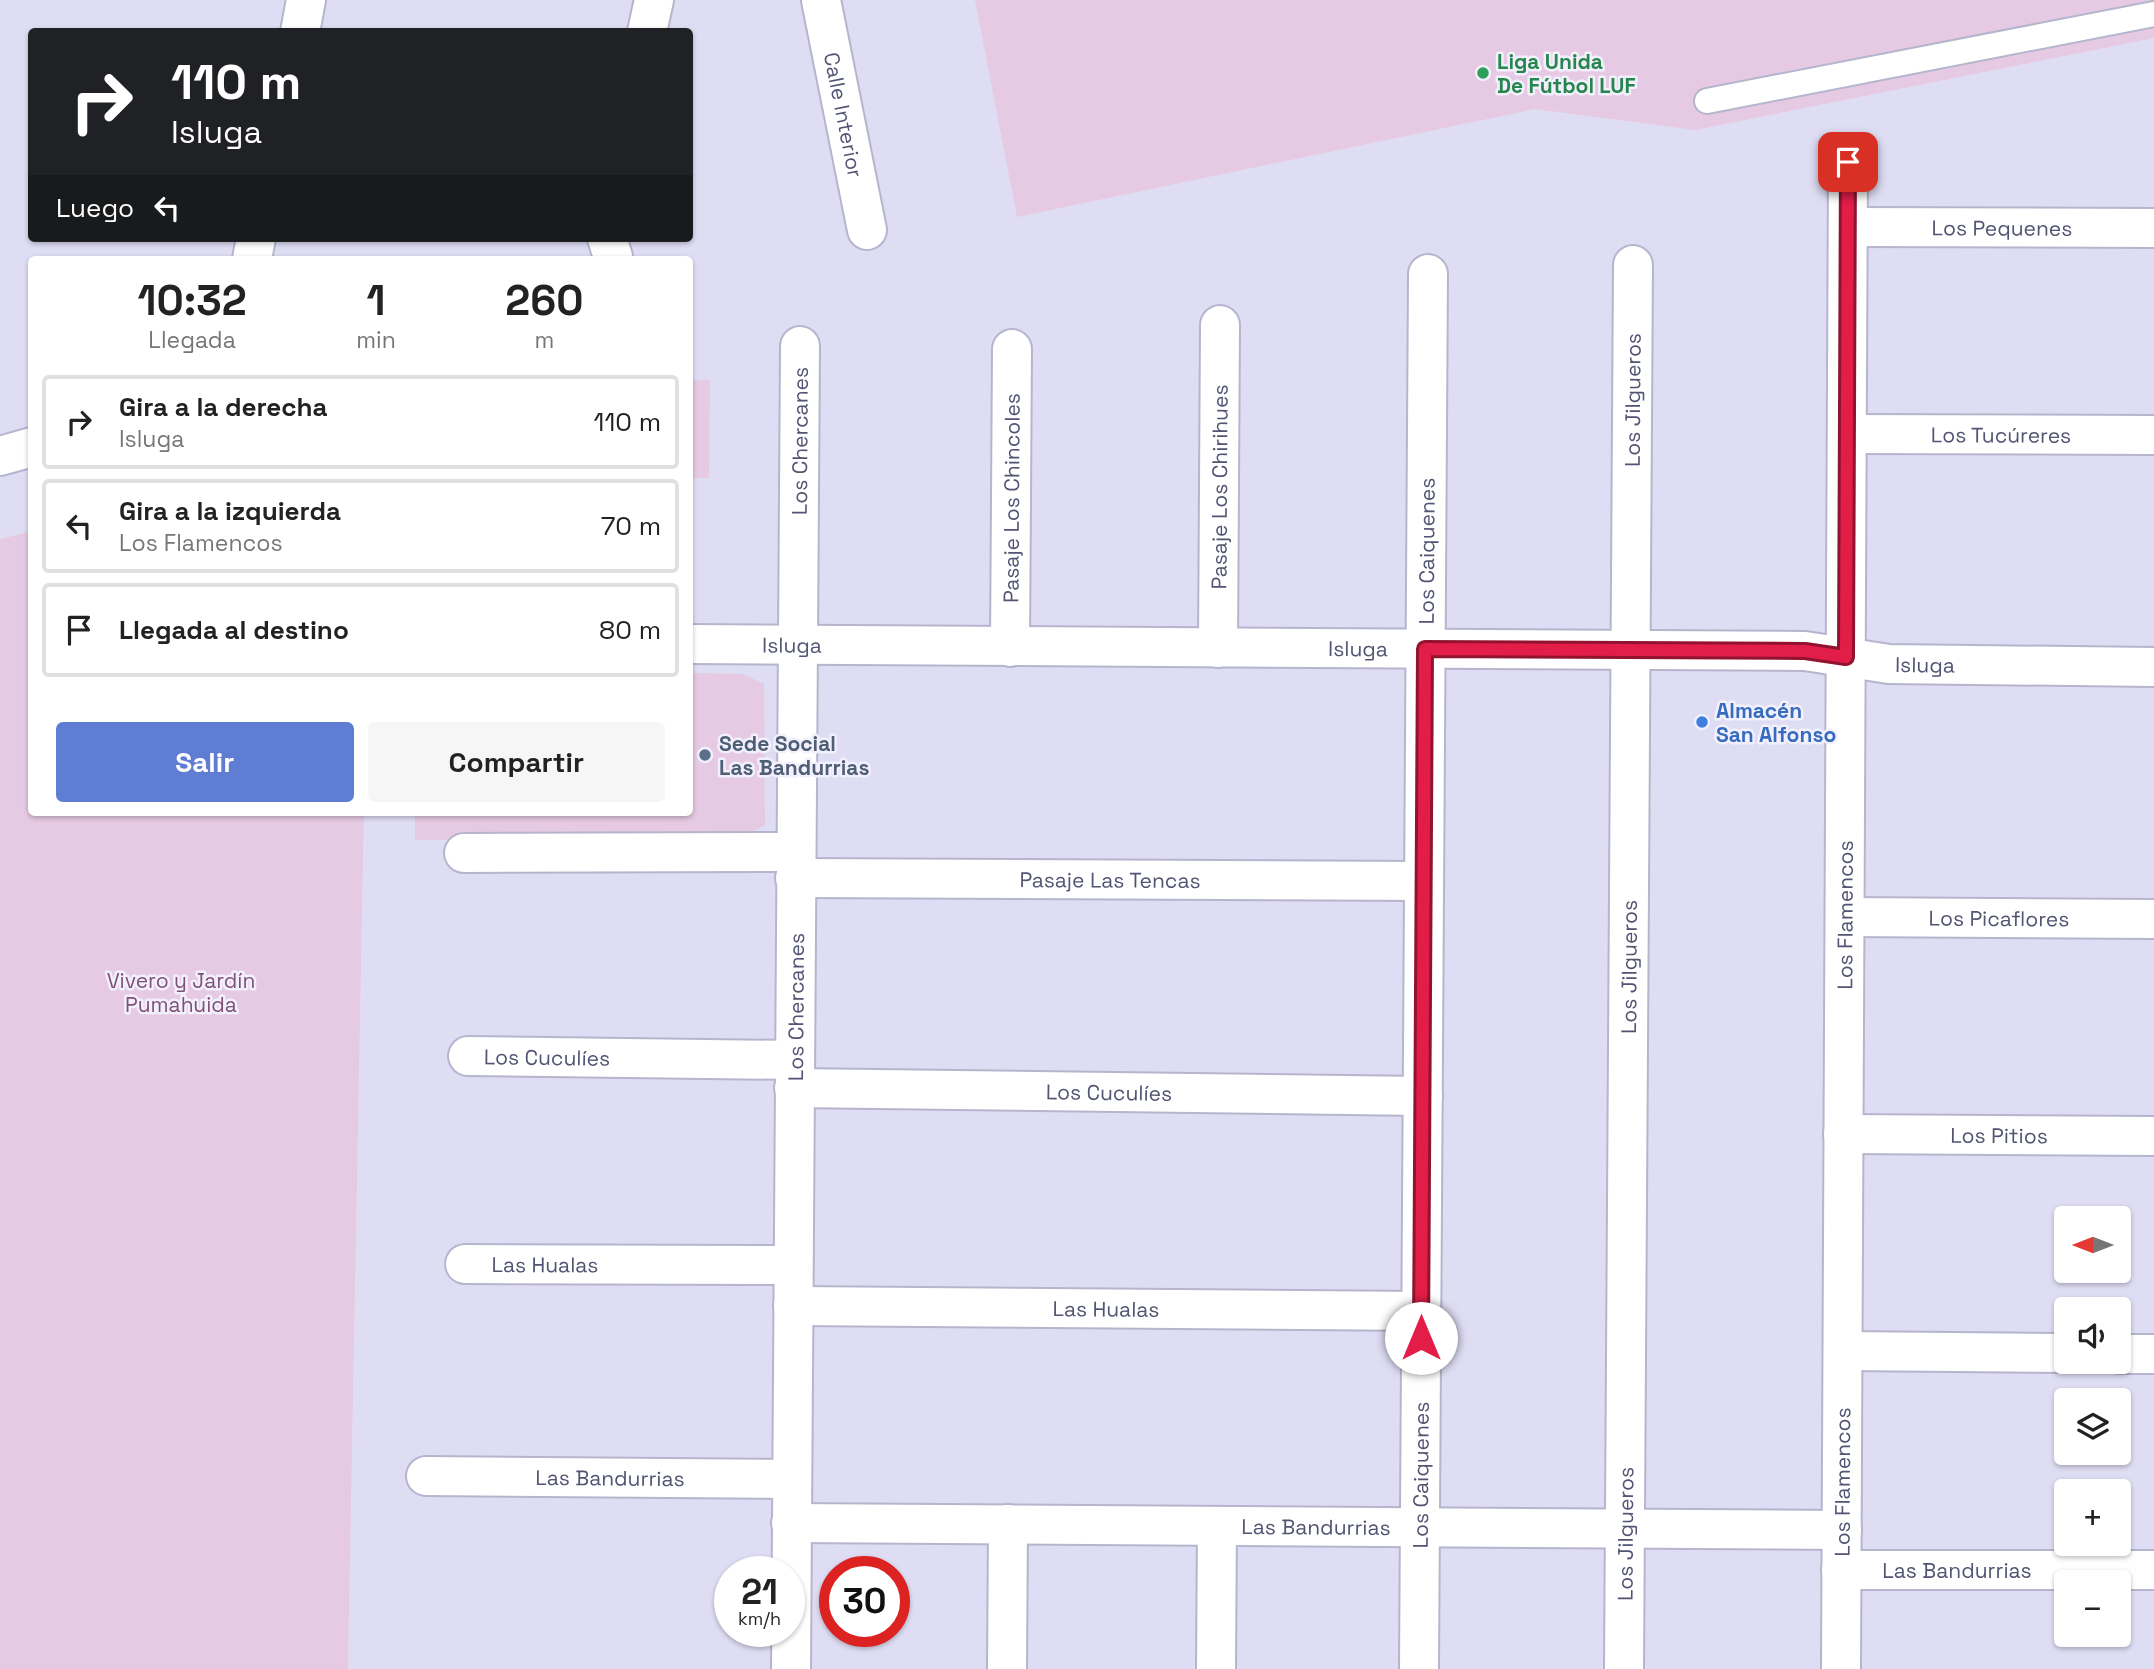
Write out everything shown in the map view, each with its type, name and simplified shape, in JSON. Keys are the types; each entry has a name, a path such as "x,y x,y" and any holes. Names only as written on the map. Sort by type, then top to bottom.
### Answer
{"street":[{"path":"301,28 306,0"},
{"path":"648,28 654,0"},
{"name":"Calle Interior","path":"821,0 867,230"},
{"name":"Los Flamencos","path":"1841,1669 1848,162"},
{"name":"Los Pequenes","path":"1848,227 2154,228"},
{"name":"Los Jilgueros","path":"1624,1669 1633,265"},
{"name":"Los Caiquenes","path":"1419,1669 1427,274"},
{"name":"Pasaje Los Chirihues","path":"1217,648 1220,325"},
{"name":"Los Chercanes","path":"790,1669 800,346"},
{"name":"Pasaje Los Chincoles","path":"1010,647 1012,349"},
{"name":"Los Tucúreres","path":"1847,434 2154,435"},
{"path":"0,456 28,448"},
{"name":"Isluga","path":"693,644 1805,651 1889,664 2154,667"},
{"name":"Pasaje Las Tencas","path":"464,853 795,865 1424,881"},
{"name":"Los Picaflores","path":"1845,917 2154,919"},
{"name":"Los Cuculíes","path":"468,1056 794,1074 1423,1096"},
{"name":"Los Pitios","path":"1843,1134 2154,1136"},
{"name":"Las Hualas","path":"465,1264 793,1265"},
{"name":"Las Hualas","path":"793,1306 1421,1311"},
{"path":"1843,1351 2054,1353"},
{"path":"2131,1354 2154,1354"},
{"name":"Las Bandurrias","path":"426,1476 792,1479"},
{"name":"Las Bandurrias","path":"791,1523 1842,1530"},
{"path":"1007,1669 1008,1524"},
{"path":"1216,1669 1217,1526"},
{"name":"Las Bandurrias","path":"1841,1570 2154,1570"}],"lane":[{"path":"1707,101 2154,14"}],"shaded area":[{"path":"0,0 2154,0 2154,1669 348,1669 364,816 693,816 693,256 28,256 28,532 0,539"}],"green space":[{"name":"Liga Unida De Fútbol LUF","path":"975,0 2154,0 2154,38 1695,130 1535,109 1017,217"},
{"path":"693,380 710,380 709,478 693,478"},
{"name":"Vivero y Jardín Pumahuida","path":"28,532 28,816 364,816 348,1669 0,1669 0,539"},
{"path":"693,673 743,674 764,684 765,825 738,840 415,840 415,816 693,816"}],"place":[{"name":"Liga Unida De Fútbol LUF","path":"1483,73"},
{"name":"Almacén San Alfonso","path":"1702,722"},
{"name":"Sede Social Las Bandurrias","path":"705,755"}],"route":[{"path":"1421,1338 1425,649 1805,651 1846,657 1848,162"}]}
